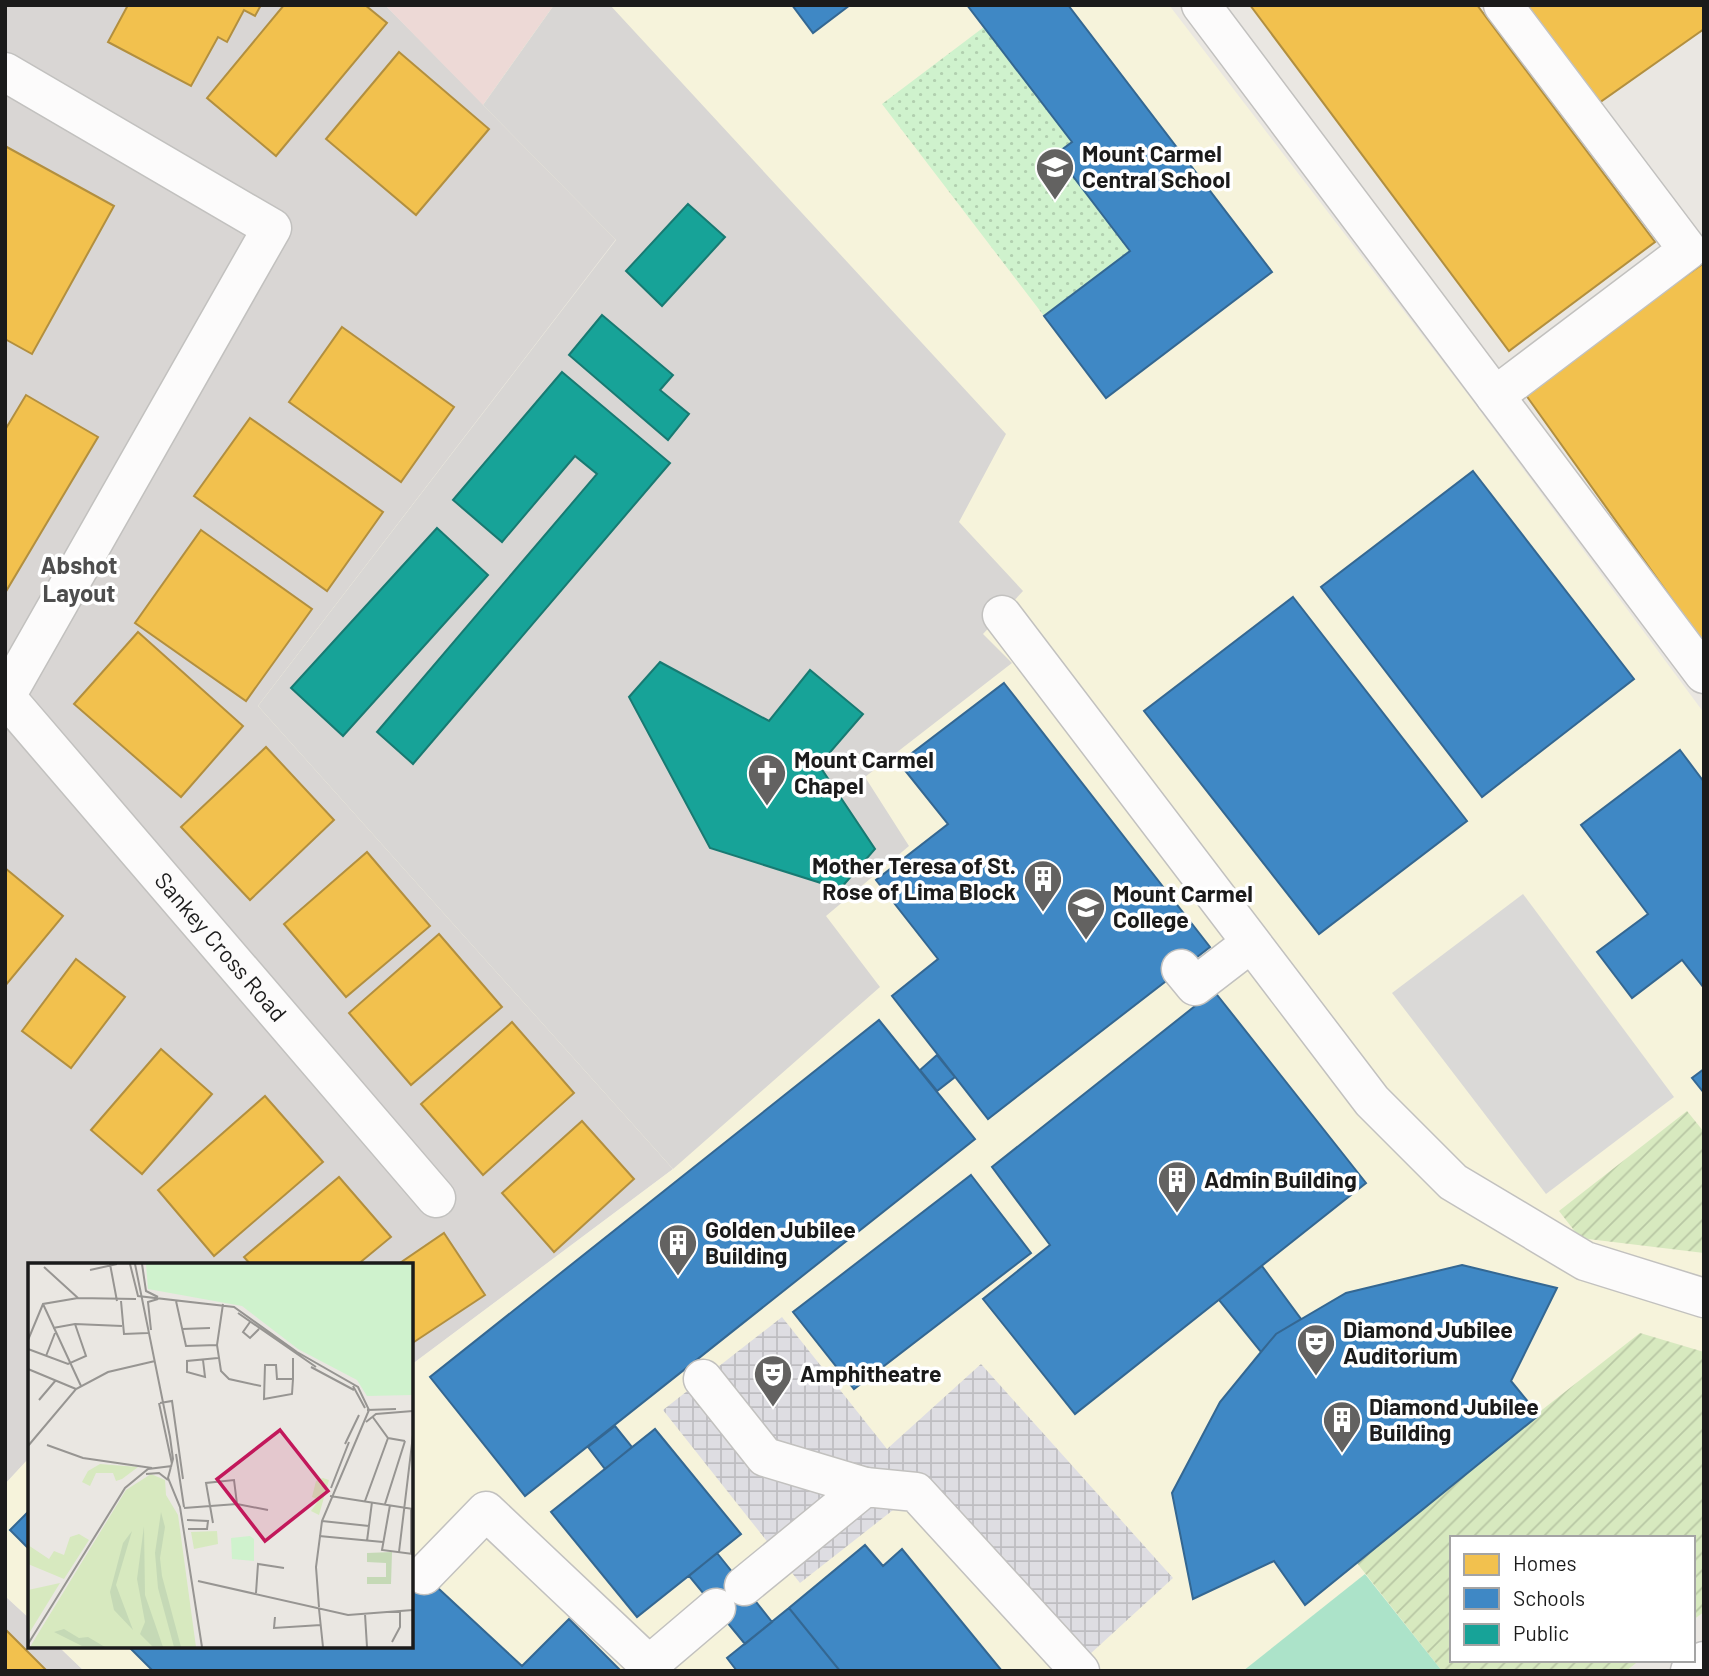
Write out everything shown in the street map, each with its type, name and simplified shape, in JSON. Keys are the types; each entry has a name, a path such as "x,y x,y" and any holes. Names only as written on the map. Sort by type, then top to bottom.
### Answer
{"street":[{"path":"1201,5 1704,674"},
{"path":"1495,396 1688,250 1503,5"},
{"path":"5,72 272,229 6,696"},
{"path":"1002,615 1373,1101 1453,1182 1585,1261 1704,1298"},
{"name":"Sankey Cross Road","path":"6,696 436,1198"},
{"path":"1181,969 1195,986 1251,943"},
{"path":"703,1379 765,1457 865,1487 916,1492 1080,1671"},
{"path":"424,1576 486,1511 649,1665 865,1487"},
{"path":"1690,1671 1704,1661"}],"shaded area":[{"name":"Abshot Layout","path":"5,5 385,5 616,239 258,706 673,1169 413,1364 413,1263 28,1263 28,1459 5,1484"},
{"path":"385,5 554,5 483,105"},
{"name":"Mount Carmel College","path":"554,5 1169,5 1469,396 1704,713 1704,1612 1695,1619 1695,1536 1450,1536 1450,1662 1637,1662 1626,1671 84,1671 60,1648 413,1648 413,1364 673,1169 258,706 616,240 483,105"},
{"path":"554,5 610,5 1006,434 959,522 1023,591 983,634 1012,663 865,777 909,846 826,916 880,987 673,1169 258,706 616,240 483,105"},
{"path":"1523,894 1674,1097 1546,1194 1392,993"},
{"path":"782,1317 887,1449 981,1364 1173,1578 1077,1666 916,1492 800,1583 663,1410"},
{"path":"28,1459 28,1617 5,1596 5,1484"},
{"path":"5,1596 28,1617 28,1648 60,1648 84,1671 5,1671"}],"green space":[{"path":"984,27 1072,142 1056,154 1130,251 1044,316 882,104"},
{"path":"1687,1111 1704,1132 1704,1253 1580,1238 1559,1211"},
{"path":"1640,1333 1704,1352 1704,1612 1695,1619 1695,1536 1450,1536 1450,1662 1637,1662 1626,1671 1442,1671 1357,1563 1538,1413"},
{"path":"1365,1574 1442,1671 1243,1671"}],"building: Homes":[{"path":"128,5 261,5 255,16 244,10 227,42 218,37 191,86 108,42"},
{"path":"284,5 365,5 387,23 276,156 207,98"},
{"path":"1250,5 1477,5 1655,242 1509,351"},
{"path":"1526,5 1704,5 1704,29 1596,105"},
{"path":"399,52 489,129 416,215 326,139"},
{"path":"5,146 114,206 32,354 5,339"},
{"path":"1704,263 1704,644 1523,391"},
{"path":"342,327 454,407 401,482 289,402"},
{"path":"26,395 98,437 5,593 5,430"},
{"path":"250,418 383,512 327,591 194,496"},
{"path":"201,530 312,609 246,701 135,623"},
{"path":"138,632 243,726 181,797 74,704"},
{"path":"266,747 334,820 250,900 181,827"},
{"path":"367,852 430,926 346,997 284,924"},
{"path":"5,868 63,916 5,986"},
{"path":"439,934 502,1007 411,1085 349,1013"},
{"path":"76,959 125,997 71,1068 22,1031"},
{"path":"512,1022 574,1093 483,1175 421,1104"},
{"path":"161,1049 212,1094 142,1174 91,1130"},
{"path":"265,1096 323,1162 214,1256 158,1190"},
{"path":"582,1121 634,1179 554,1252 502,1193"},
{"path":"339,1177 391,1237 359,1263 249,1263 244,1257"},
{"path":"444,1233 485,1295 413,1343 413,1263 400,1263"},
{"path":"5,1629 47,1671 5,1671"}],"building: Schools":[{"path":"792,5 850,5 813,33"},
{"path":"967,5 1068,5 1272,272 1106,398 1044,316 1130,251 1056,154 1072,142"},
{"path":"1473,471 1634,679 1482,797 1321,587"},
{"path":"1293,597 1467,821 1319,934 1144,711"},
{"name":"Mother Teresa of St. Rose of Lima Block","path":"1004,683 1210,947 988,1119 892,996 938,959 876,880 948,824 899,763"},
{"path":"1680,750 1704,782 1704,988 1682,960 1632,998 1597,952 1648,914 1581,825"},
{"name":"Admin Building","path":"1214,991 1366,1183 1075,1414 983,1299 1050,1245 992,1167"},
{"name":"Golden Jubilee Building","path":"879,1020 975,1139 525,1496 430,1377"},
{"path":"937,1055 955,1077 937,1091 920,1070"},
{"path":"1704,1069 1704,1093 1692,1078"},
{"path":"971,1175 1031,1253 854,1389 793,1312"},
{"name":"Diamond Jubilee Building","path":"1462,1265 1557,1288 1511,1381 1539,1415 1305,1605 1274,1561 1193,1599 1172,1493 1220,1402 1276,1334 1346,1293"},
{"path":"1262,1266 1301,1319 1276,1334 1261,1352 1219,1300"},
{"path":"615,1426 632,1447 605,1469 588,1447"},
{"path":"655,1429 741,1534 637,1617 551,1512"},
{"path":"28,1512 28,1548 10,1530"},
{"path":"865,1545 883,1566 902,1549 1002,1671 840,1671 789,1608"},
{"path":"717,1553 772,1622 745,1644 689,1576"},
{"path":"413,1565 522,1666 569,1619 621,1671 153,1671 130,1648 413,1648"},
{"path":"789,1608 840,1671 737,1671 727,1658"}],"building: Public":[{"path":"688,204 725,237 662,306 626,271"},
{"path":"602,315 673,375 660,390 689,414 668,440 569,355"},
{"path":"562,372 670,463 413,764 377,732 597,474 575,456 502,542 453,500"},
{"path":"437,528 488,575 343,736 291,688"},
{"name":"Mount Carmel Chapel","path":"660,662 769,721 810,670 863,714 819,765 875,849 840,889 710,848 629,697"}],"place":[{"name":"Mount Carmel Central School","path":"1055,201"},
{"name":"Mount Carmel Chapel","path":"767,807"},
{"name":"Mother Teresa of St. Rose of Lima Block","path":"1043,913"},
{"name":"Mount Carmel College","path":"1086,941"},
{"name":"Admin Building","path":"1177,1214"},
{"name":"Golden Jubilee Building","path":"678,1277"},
{"name":"Diamond Jubilee Auditorium","path":"1316,1377"},
{"name":"Amphitheatre","path":"773,1408"},
{"name":"Diamond Jubilee Building","path":"1342,1454"}],"district":[{"name":"Abshot Layout","path":"79,580"}]}
